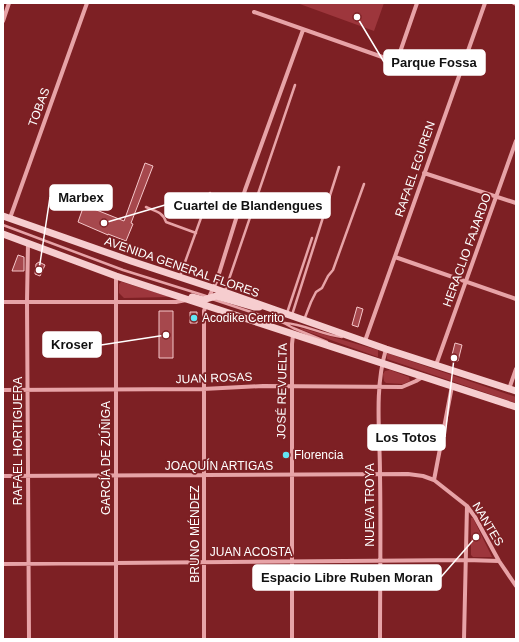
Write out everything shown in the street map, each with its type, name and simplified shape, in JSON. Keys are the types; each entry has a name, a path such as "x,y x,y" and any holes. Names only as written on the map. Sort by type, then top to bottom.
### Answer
{"main road":[{"name":"AVENIDA GENERAL FLORES","path":"3,216 386,349 513,390"},
{"name":"AVENIDA GENERAL FLORES","path":"3,234 116,276 187,300 293,335 382,362 516,407"},
{"path":"170,294 180,293 203,300 216,296 254,307 267,307"}],"street":[{"path":"3,20 9,3"},
{"name":"TOBAS","path":"10,218 87,3"},
{"path":"254,12 388,59 393,59 399,55 417,3"},
{"name":"RAFAEL EGUREN","path":"365,341 485,3"},
{"name":"BRUNO MÉNDEZ","path":"204,639 204,311 217,280 245,190 303,30"},
{"name":"HERACLIO FAJARDO","path":"436,365 516,141"},
{"path":"424,173 516,203"},
{"name":"RAFAEL HORTIGUERA","path":"28,243 29,639"},
{"path":"395,257 516,298"},
{"name":"GARCÍA DE ZÚÑIGA","path":"116,276 116,639"},
{"path":"3,302 176,302 187,300"},
{"name":"JOSÉ REVUELTA","path":"292,639 293,335"},
{"name":"NUEVA TROYA","path":"380,639 379,387 382,362 386,349"},
{"path":"513,390 516,369"},
{"name":"JUAN ROSAS","path":"3,390 203,389 292,386 402,387 416,382 424,376"},
{"path":"434,480 452,386"},
{"name":"JOAQUÍN ARTIGAS","path":"3,476 415,474 434,480"},
{"name":"NANTES","path":"434,480 467,506 475,517 499,561 516,586"},
{"path":"464,639 467,506"},
{"name":"JUAN ACOSTA","path":"3,564 499,561"}],"lane":[{"path":"225,292 295,85"},
{"path":"289,315 339,166"},
{"path":"304,320 316,292 322,288 333,270 364,184"},
{"path":"180,277 210,193"},
{"path":"146,207 162,213 166,222 196,233"},
{"name":"AVENIDA GENERAL FLORES","path":"3,225 123,270 284,323 329,342 332,346"},
{"path":"289,315 312,238"},
{"name":"AVENIDA GENERAL FLORES","path":"284,323 293,324 334,336 354,338"}],"shaded area":[{"path":"297,3 384,3 374,31"},
{"path":"121,282 170,297 124,298 119,293 119,284"},
{"path":"301,328 378,350 378,357 300,329"},
{"path":"387,353 516,397 516,403 387,359"},
{"path":"390,370 409,377 410,381 403,384 386,383 384,381 383,374 385,371"},
{"path":"471,518 473,518 492,557 473,557 471,555"}],"building":[{"path":"145,163 153,166 131,223 133,224 126,241 78,222 84,205 124,221"},
{"path":"18,255 24,257 24,271 12,271"},
{"path":"39,262 45,265 40,276 35,274 36,264"},
{"path":"357,307 363,309 358,327 352,325"},
{"path":"159,311 173,311 173,358 159,358"},
{"name":"Acodike Cerrito","path":"190,312 197,312 197,323 190,323"},
{"path":"455,343 462,345 458,361 451,359"}],"place":[{"name":"Parque Fossa","path":"357,17"},
{"name":"Cuartel de Blandengues","path":"104,223"},
{"name":"Marbex","path":"39,270"},
{"name":"Acodike Cerrito","path":"194,318"},
{"name":"Kroser","path":"166,335"},
{"name":"Los Totos","path":"454,358"},
{"name":"Florencia","path":"286,455"},
{"name":"Espacio Libre Ruben Moran","path":"476,537"}]}
